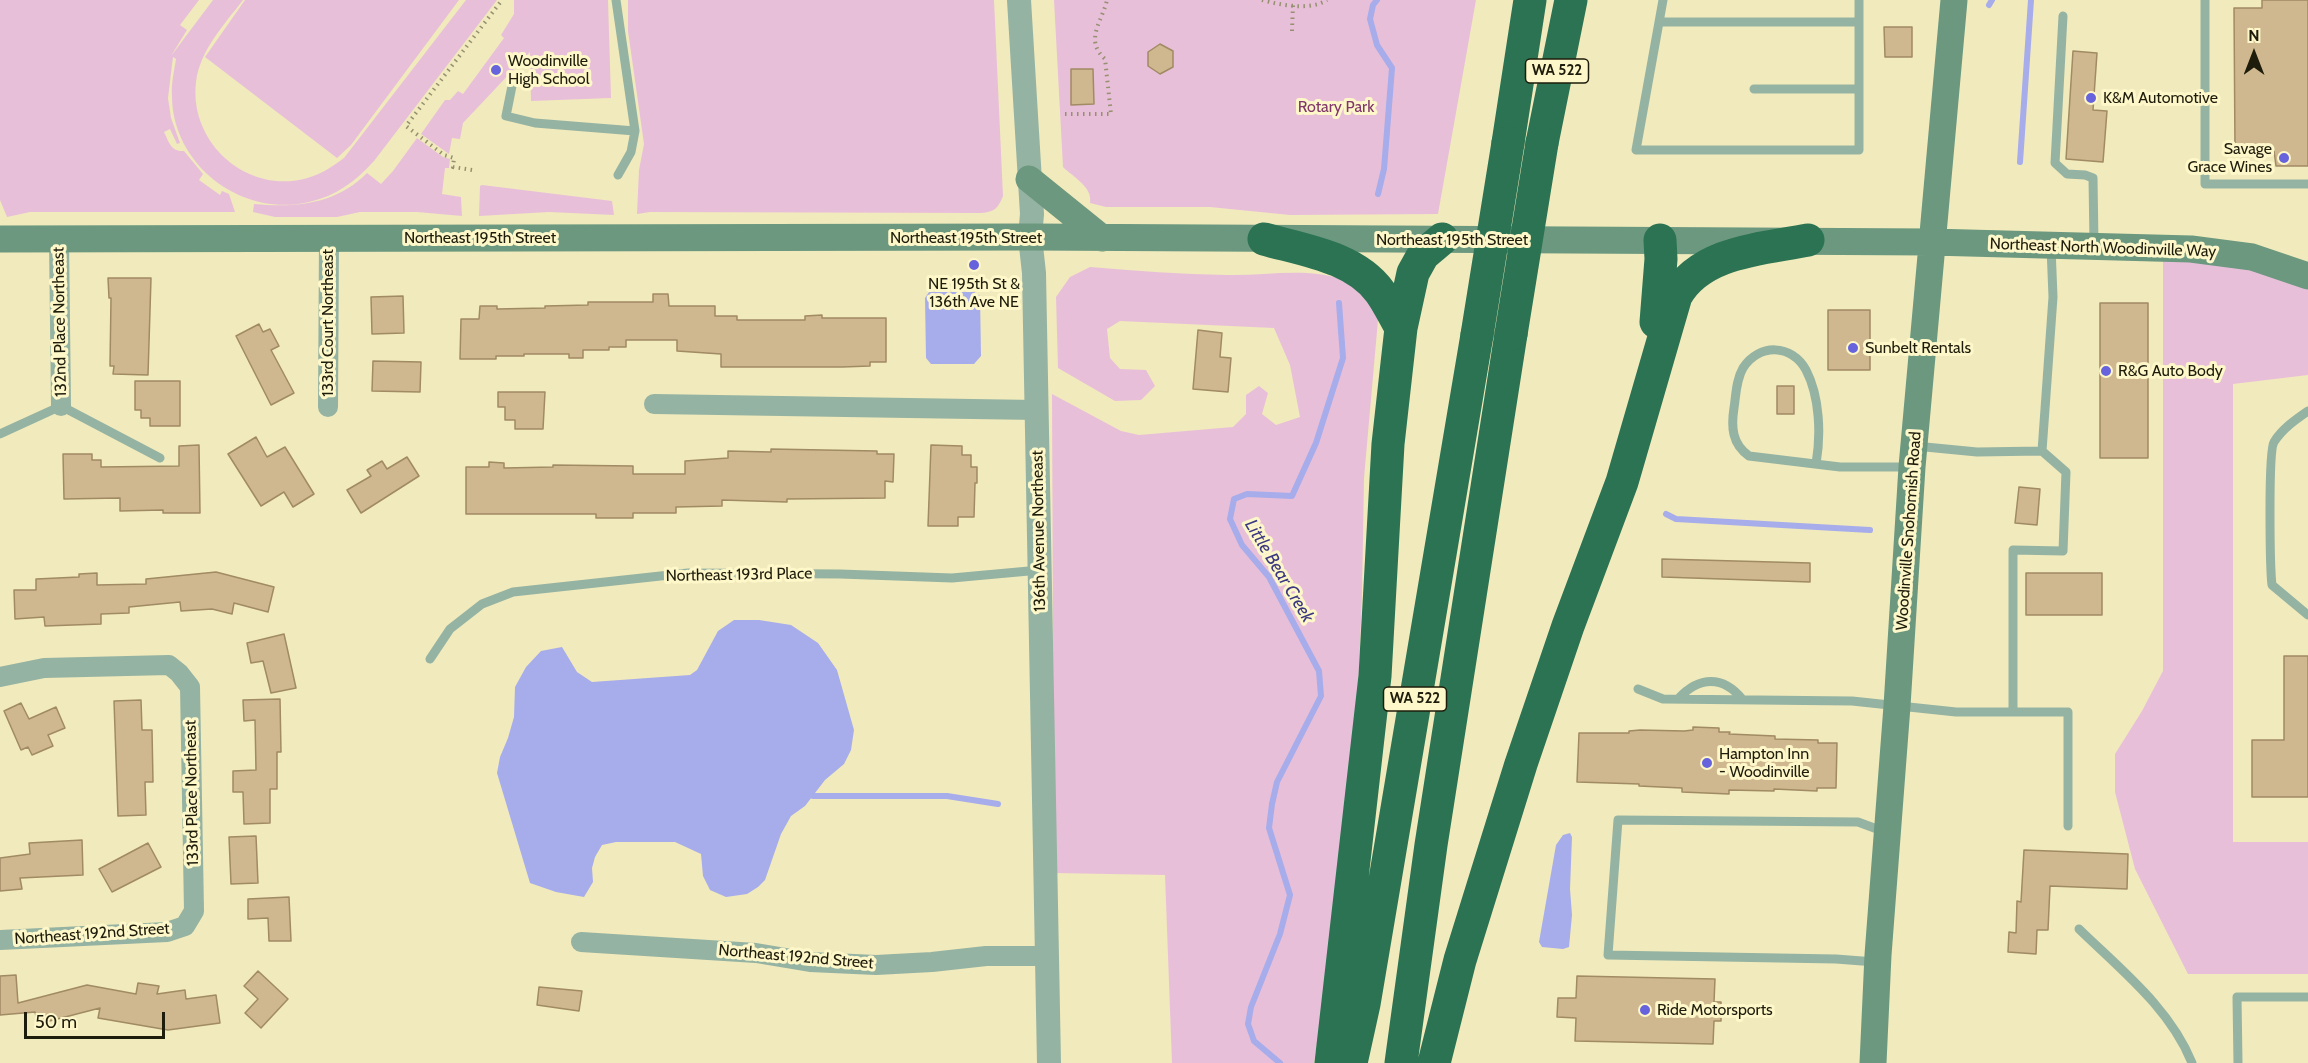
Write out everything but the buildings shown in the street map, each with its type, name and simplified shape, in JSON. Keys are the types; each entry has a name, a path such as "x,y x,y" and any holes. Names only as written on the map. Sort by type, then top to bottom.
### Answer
{"highway":[{"name":"WA 522","path":"1352,1063 1477,335 1530,0"},
{"name":"WA 522","path":"1401,1063 1431,845 1511,334 1542,143 1571,0"},
{"path":"1264,239 1326,257 1361,273 1380,292 1401,328"},
{"path":"1331,1063 1375,676 1388,444 1401,328 1413,273 1423,255 1442,239"},
{"path":"1645,404 1656,326 1662,259 1660,240"},
{"path":"1434,1063 1460,960 1518,775 1568,626 1622,482 1676,296 1693,274 1725,258 1809,240"}],"main road":[{"name":"Woodinville Snohomish Road","path":"1873,1063 1877,962 1913,456 1954,0"},
{"path":"1029,179 1102,238"},
{"name":"Northeast 195th Street","path":"0,238 1030,237 1931,242"},
{"name":"Northeast North Woodinville Way","path":"1931,242 2191,249 2252,257 2308,276"}],"street":[{"name":"136th Avenue Northeast","path":"1019,0 1032,214 1030,237 1034,273 1049,1063"},
{"name":"132nd Place Northeast","path":"59,238 61,406"},
{"name":"133rd Court Northeast","path":"328,407 329,238"},
{"path":"654,404 1036,410"},
{"name":"133rd Place Northeast","path":"0,677 44,668 169,665 190,687 194,911 184,926"},
{"name":"Northeast 192nd Street","path":"0,940 167,932 184,926"},
{"name":"Northeast 192nd Street","path":"581,942 756,953 810,962 876,965 986,957 1047,957"}],"lane":[{"path":"615,0 635,131 631,152 618,175"},
{"path":"1663,0 1636,150 1859,150 1859,0"},
{"path":"2205,0 2205,184 2308,184"},
{"path":"2063,16 2055,163 2067,174 2093,177 2094,246"},
{"path":"1659,22 1859,22"},
{"path":"512,87 506,116 536,123 635,131"},
{"path":"1754,89 1859,89"},
{"path":"2042,451 2053,297 2051,245"},
{"path":"1816,464 1819,436 1812,384 1805,368 1788,352 1777,349 1766,350 1744,366 1739,376 1732,422 1734,441 1749,456 1840,467 1913,456 2042,451 2066,472 2063,551 2013,550 2013,712"},
{"path":"0,434 61,406 160,458"},
{"path":"2308,411 2289,424 2272,444 2271,465 2272,585 2308,615"},
{"name":"Northeast 193rd Place","path":"430,659 450,629 482,604 513,592 688,573 818,573 952,578 1040,570"},
{"path":"1678,699 1698,683 1716,681 1733,687 1743,700"},
{"path":"1638,689 1663,699 1852,701 1956,712 2068,712 2068,826"},
{"path":"1877,962 1836,959 1608,955 1618,820 1858,822 1887,833"},
{"path":"2079,929 2139,986 2171,1026 2192,1063"},
{"path":"2238,1063 2237,996 2308,996"}],"path":[{"path":"472,170 453,167 454,158 444,155 406,126 502,0"},
{"path":"1065,114 1111,114 1105,59 1099,54 1094,43 1107,0"},
{"path":"1262,0 1274,4 1293,5 1307,5 1327,0"},
{"path":"1292,31 1293,5"}],"green space":[{"path":"0,0 199,0 180,25 187,30 171,56 213,0 243,0 214,38 202,59 196,82 196,104 202,124 212,143 225,158 242,170 261,178 282,181 304,179 315,175 344,158 466,0 497,0 374,161 353,181 328,196 309,202 284,205 259,202 236,194 215,181 198,164 184,144 175,121 172,91 176,59 173,57 168,98 171,118 180,143 177,144 170,129 164,132 171,146 176,150 184,151 203,174 199,180 220,195 222,191 229,194 235,212 30,212 7,217 0,200"},
{"path":"245,0 459,0 351,145 337,158 205,57"},
{"path":"514,0 608,0 611,98 531,101 530,52 463,123 460,139 452,138 449,154 421,134 445,100 450,100 458,91 463,94 504,38 501,35 514,14"},
{"path":"628,0 994,0 1003,196 999,204 990,212 981,213 650,212 637,214 639,170 644,144 628,31"},
{"name":"Rotary Park","path":"1054,0 1476,0 1438,214 1290,215 1210,207 1106,207 1090,203 1085,187 1063,167"},
{"path":"417,138 443,157 450,159 449,168 445,168 442,194 461,197 462,216 417,212 360,212 337,217 275,217 253,212 254,204 285,205 315,202 342,191 367,173 381,184"},
{"path":"480,186 612,201 614,215 549,212 479,216"},
{"path":"2163,248 2308,276 2308,375 2233,384 2233,842 2308,842 2308,974 2188,974 2135,869 2115,792 2115,754 2142,711 2163,671"},
{"path":"1090,267 1210,275 1308,273 1323,275 1353,284 1363,291 1372,304 1378,320 1364,478 1356,743 1342,885 1314,1063 1172,1063 1165,875 1054,873 1052,394 1121,431 1139,435 1233,427 1246,414 1246,395 1259,386 1268,393 1262,414 1276,425 1300,417 1290,365 1274,328 1120,321 1107,329 1110,358 1120,369 1146,370 1155,386 1141,400 1115,401 1058,368 1056,297 1070,277"}],"water":[{"path":"929,292 974,292 980,296 981,356 974,364 931,364 926,358 925,298"},
{"path":"734,620 759,620 791,625 818,643 837,670 854,730 851,750 844,764 825,780 805,806 791,816 781,834 765,880 747,894 726,897 710,890 703,876 701,854 675,842 616,842 602,845 595,857 592,868 593,882 584,897 556,892 530,883 497,773 514,717 515,687 526,667 541,651 562,647 577,672 592,682 690,675 697,670 718,631"},
{"path":"1570,833 1572,837 1570,889 1572,915 1569,947 1563,949 1542,947 1539,942 1556,845 1563,835"}],"waterway":[{"name":"Little Bear Creek","path":"1377,0 1373,5 1370,19 1377,45 1392,68 1384,169 1378,194"},
{"path":"1989,5 1992,0"},
{"path":"2020,162 2031,0"},
{"name":"Little Bear Creek","path":"1280,1063 1254,1041 1248,1024 1251,1007 1280,934 1290,895 1269,828 1272,804 1277,782 1321,696 1319,671 1269,577 1242,545 1230,519 1234,499 1247,494 1292,496 1316,443 1343,358 1339,303"},
{"path":"1666,514 1676,519 1870,530"},
{"path":"813,796 947,796 998,804"}],"place":[{"name":"Woodinville High School","path":"496,70"},
{"name":"K&M Automotive","path":"2091,98"},
{"name":"Savage Grace Wines","path":"2284,158"},
{"name":"NE 195th St & 136th Ave NE","path":"974,265"},
{"name":"Sunbelt Rentals","path":"1853,348"},
{"name":"R&G Auto Body","path":"2106,371"},
{"name":"Hampton Inn - Woodinville","path":"1707,763"},
{"name":"Ride Motorsports","path":"1645,1010"}]}
